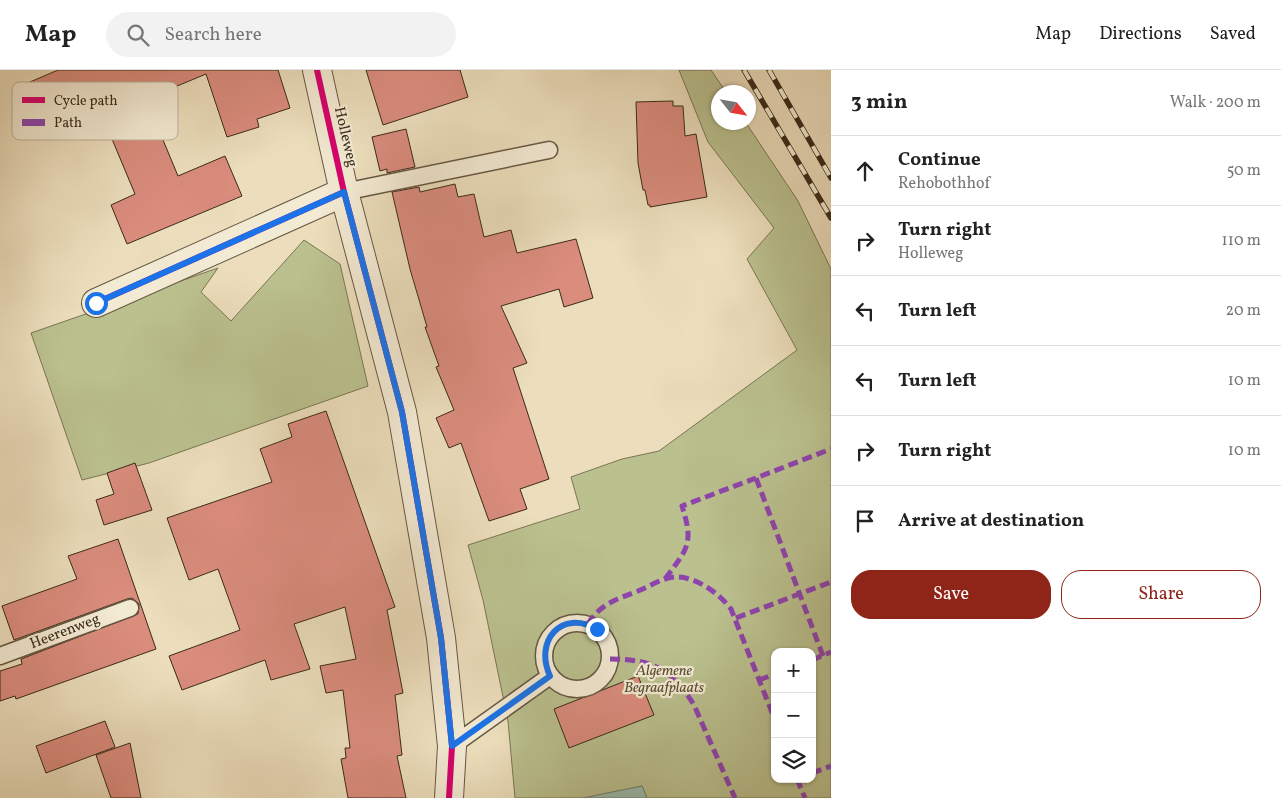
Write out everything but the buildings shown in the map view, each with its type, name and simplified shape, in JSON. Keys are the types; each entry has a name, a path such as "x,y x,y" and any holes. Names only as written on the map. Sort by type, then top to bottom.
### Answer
{"street":[{"name":"Holleweg","path":"317,70 344,192 402,412 441,638 452,746 449,798"},
{"path":"96,303 344,192"}],"lane":[{"path":"344,192 549,150"},
{"name":"Heerenweg","path":"0,656 130,608"},
{"path":"567,624 588,624 604,637 610,653 607,670 591,686 580,689 568,688 550,676 544,655 548,640 558,629 567,624"},
{"path":"452,746 550,676"}],"green space":[{"name":"Algemene Begraafplaats","path":"679,70 711,70 721,85 711,85 711,130 751,130 798,201 831,269 831,798 647,798 642,786 584,798 515,798 508,721 483,600 468,545 580,509 571,477 622,459 659,451 797,350 747,259 774,228 708,142"},
{"path":"304,240 340,264 368,386 149,463 82,480 31,333 218,268 201,292 231,321"}],"shaded area":[{"path":"642,786 647,798 583,798"}],"railway":[{"path":"744,70 831,218"},
{"path":"769,70 831,178"}],"marked path":[{"path":"823,656 756,478 831,449"},
{"path":"665,579 687,545 688,529 682,506 756,478"},
{"path":"588,624 598,612 610,603 661,581 683,577 698,582 720,597 731,609 771,710"},
{"path":"736,618 831,582"},
{"path":"816,658 831,652"},
{"path":"610,659 638,661 649,664 660,668 678,683 694,705 735,798"},
{"path":"759,680 771,676"},
{"path":"816,772 831,766"},
{"path":"799,783 805,798"}],"cycle path":[{"path":"317,70 344,192 402,412 441,638 452,746 449,798"},
{"path":"96,303 344,192"}],"route":[{"path":"96,303 344,192 402,412 441,638 452,746 550,676 545,666 545,645 550,636 558,629 567,624 578,623 588,624 597,629"}]}
